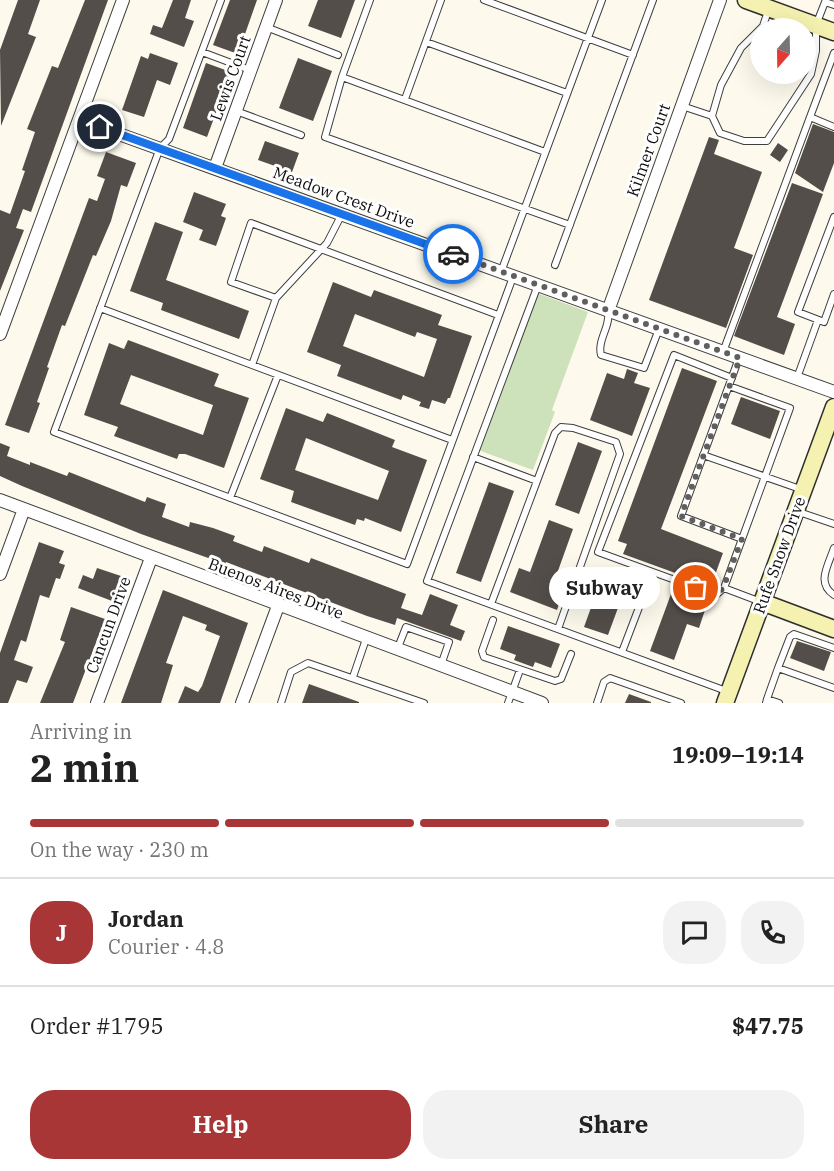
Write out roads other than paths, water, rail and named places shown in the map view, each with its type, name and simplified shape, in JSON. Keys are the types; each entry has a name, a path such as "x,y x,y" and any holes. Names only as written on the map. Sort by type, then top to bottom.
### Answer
{"main road":[{"path":"746,0 795,18"},
{"path":"816,26 834,32"},
{"name":"Rufe Snow Drive","path":"727,697 834,407"},
{"path":"762,602 834,629"}],"street":[{"path":"0,334 123,0"},
{"name":"Lewis Court","path":"215,168 276,0"},
{"name":"Kilmer Court","path":"608,310 720,0"},
{"name":"Meadow Crest Drive","path":"80,120 834,392"},
{"name":"Buenos Aires Drive","path":"0,500 441,666 510,697 542,703"},
{"path":"0,574 24,509"},
{"name":"Cancun Drive","path":"97,703 151,558"},
{"path":"242,703 278,606"}],"lane":[{"path":"221,0 170,139 160,148 54,432 407,564 498,315 524,209 602,0"},
{"path":"370,0 342,77 325,137 570,225"},
{"path":"405,99 441,0"},
{"path":"484,0 633,55"},
{"path":"555,265 653,0"},
{"path":"816,26 823,1 834,5"},
{"path":"767,18 769,8"},
{"path":"266,27 339,55"},
{"path":"750,40 741,48 721,85 712,116 720,133 744,141 767,141 804,84"},
{"path":"426,42 567,93"},
{"path":"201,52 250,70"},
{"path":"723,352 834,53"},
{"path":"342,77 545,153"},
{"path":"682,106 712,116"},
{"path":"236,111 301,135"},
{"path":"810,117 834,127"},
{"path":"252,365 276,298 321,249 342,214"},
{"path":"834,217 798,312 824,322 834,294"},
{"path":"276,298 231,282 251,223 498,315"},
{"path":"825,242 834,246"},
{"path":"538,285 427,581 622,652 727,697"},
{"path":"100,308 452,440"},
{"path":"608,310 609,317 599,348 601,355 644,368 659,329"},
{"path":"797,379 818,320"},
{"path":"729,386 790,408 723,588 716,595 598,552 674,355 732,378"},
{"path":"740,358 681,516 742,539"},
{"path":"230,498 278,375"},
{"path":"491,604 555,433 561,427 573,428 616,442 620,454 558,629"},
{"path":"703,455 803,490"},
{"path":"473,457 537,481"},
{"path":"796,510 834,524"},
{"path":"834,548 823,582 825,588 834,595"},
{"path":"723,588 762,602"},
{"path":"622,652 646,589"},
{"path":"493,620 482,651 484,657 555,681 561,679 571,654"},
{"path":"397,650 406,627 448,642 441,666"},
{"path":"779,703 766,701 790,637 794,634 834,648"},
{"path":"353,677 366,639"},
{"path":"280,703 291,672 308,663 424,703"},
{"path":"778,668 834,688"},
{"path":"510,697 520,670"},
{"path":"597,703 604,682 610,678 680,703"}],"place":[{"name":"Subway","path":"696,588"}]}
